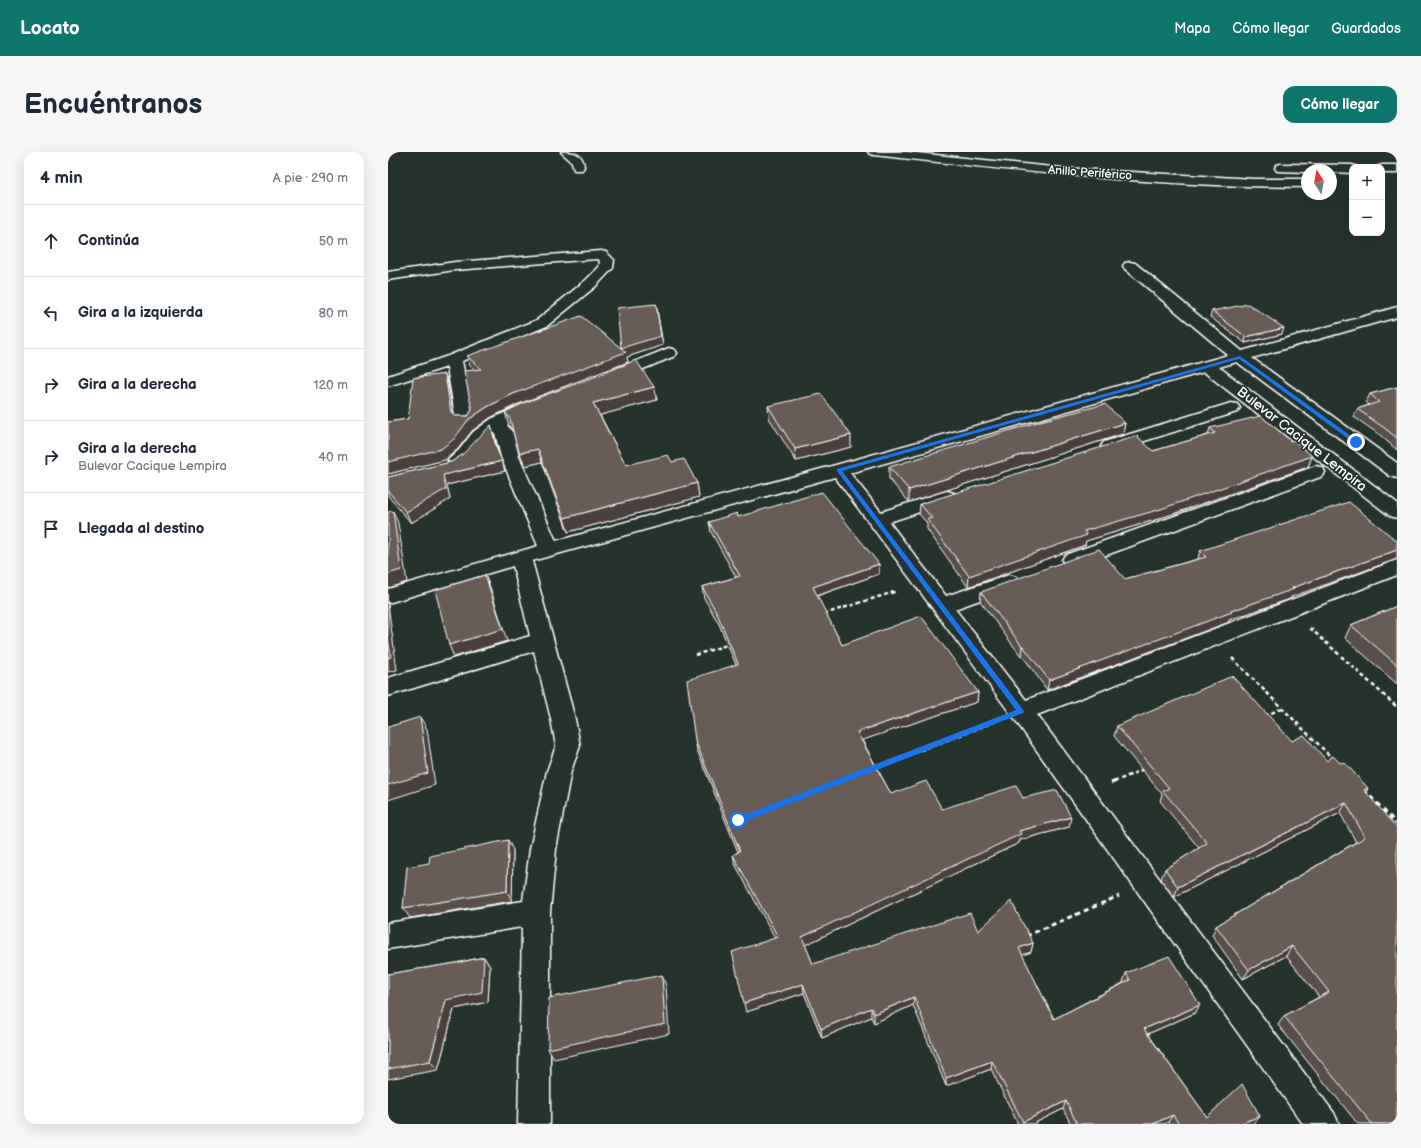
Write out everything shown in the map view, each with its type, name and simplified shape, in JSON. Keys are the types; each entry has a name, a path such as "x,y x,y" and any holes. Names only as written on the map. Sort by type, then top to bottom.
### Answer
{"main road":[{"path":"567,152 578,161 578,167"},
{"name":"Anillo Periférico","path":"874,152 1062,172 1254,183 1301,183"},
{"path":"1267,168 1349,169"},
{"path":"1385,169 1397,169"},
{"path":"388,276 455,266 583,256 601,255 607,260 606,268 591,283 542,323 454,359 388,381"},
{"name":"Bulevar Cacique Lempira","path":"1130,266 1240,357 1397,472"},
{"path":"388,596 521,557 839,470 1397,312"},
{"path":"600,381 669,353"},
{"path":"454,359 465,421"},
{"name":"Bulevar Cacique Lempira","path":"1207,366 1397,512"},
{"path":"441,468 452,465 465,454 479,436 497,422 552,399"},
{"path":"1096,450 1231,408"},
{"path":"497,422 504,433 510,457 550,550"},
{"path":"839,470 922,582 1021,711 1323,1124"},
{"path":"1053,566 1316,472"},
{"path":"876,520 961,493"},
{"path":"521,557 563,719 568,746 559,771 543,849 536,912 534,1124"},
{"path":"1021,711 1397,567"},
{"path":"941,606 1023,577"},
{"path":"388,688 543,640"},
{"path":"388,936 536,912"}],"path":[{"path":"824,614 922,582"},
{"path":"1289,609 1397,707"},
{"path":"1212,638 1337,763"},
{"path":"695,655 733,643"},
{"path":"1261,718 1282,708"},
{"path":"872,769 1021,711"},
{"path":"1082,796 1147,768"},
{"path":"1359,785 1397,824"},
{"path":"1024,937 1147,884"}],"building":[{"path":"656,304 661,336 621,348 617,308"},
{"path":"1248,304 1284,328 1246,337 1212,311"},
{"path":"581,316 626,352 513,394 487,407 468,420 454,439 441,449 388,462 388,422 408,419 413,378 445,374 451,412 455,416 468,416 472,410 464,371 481,369 467,356"},
{"path":"636,360 654,387 593,403 626,465 668,455 672,462 684,459 697,483 564,518 538,449 520,453 510,419 505,412 526,402"},
{"path":"1397,387 1397,438 1357,409 1379,402 1370,394"},
{"path":"821,394 851,435 795,449 768,406"},
{"path":"1105,404 1125,423 909,490 889,467 1044,420"},
{"path":"1261,416 1291,441 1294,440 1312,456 1161,509 1084,531 1087,535 969,576 927,519 932,518 920,504 1137,436 1153,451 1215,433 1210,428"},
{"path":"491,425 496,447 502,461 443,475 446,489 406,512 388,491 388,477 451,462 462,455"},
{"path":"822,492 879,564 813,587 842,645 921,616 978,692 857,732 891,794 926,781 942,809 1016,786 1023,798 1057,790 1071,817 1019,831 1021,834 802,937 813,964 970,913 978,931 1011,901 1033,943 1019,948 1054,1019 1130,980 1126,973 1169,956 1200,1005 1144,1029 1207,1117 1242,1084 1260,1116 1239,1124 1179,1124 1173,1115 1153,1124 1077,1124 1066,1101 1023,1122 992,1061 946,1078 914,997 874,1014 871,1008 821,1029 803,984 744,1003 732,952 778,937 733,855 740,851 695,740 687,680 738,664 717,613 702,587 740,576 709,522 737,513 738,517"},
{"path":"1349,502 1397,541 1397,550 1049,680 981,592 1099,549 1125,579 1206,557 1200,551"},
{"path":"393,511 401,570 388,574 388,512"},
{"path":"485,575 503,629 449,645 435,590"},
{"path":"1397,606 1397,665 1351,625"},
{"path":"388,637 391,657 388,658"},
{"path":"1232,676 1292,741 1304,735 1327,761 1333,756 1340,763 1344,762 1368,788 1364,790 1397,828 1397,1124 1372,1124 1284,1016 1329,992 1292,946 1249,970 1216,926 1365,837 1346,803 1178,887 1165,869 1207,843 1163,791 1169,788 1117,726"},
{"path":"420,717 428,773 388,785 388,727"},
{"path":"508,840 507,891 403,908 407,867 429,863 430,856"},
{"path":"484,957 482,992 446,1000 430,1061 388,1069 388,974"},
{"path":"662,975 665,1024 548,1049 549,998"}],"route":[{"path":"738,820 1021,711 922,582 839,470 1240,357 1356,442"}]}
